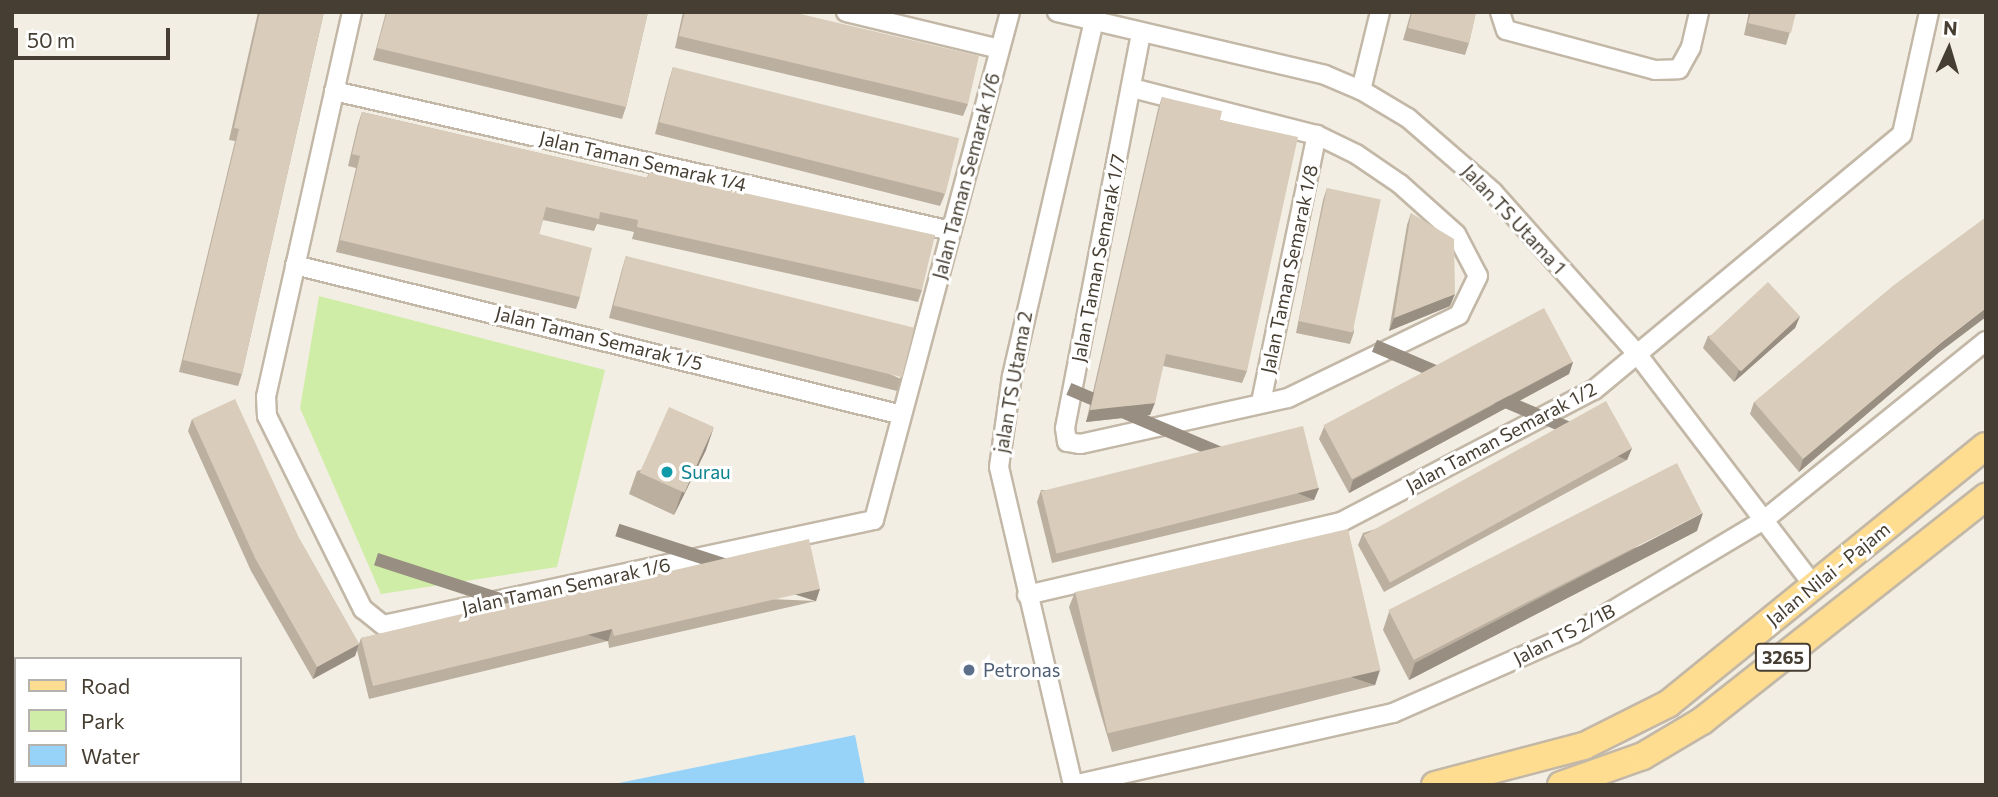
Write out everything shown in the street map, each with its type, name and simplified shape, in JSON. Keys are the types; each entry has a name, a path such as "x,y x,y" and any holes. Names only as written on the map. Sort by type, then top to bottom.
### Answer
{"main road":[{"name":"Jalan Nilai - Pajam","path":"1435,785 1519,765 1618,732 1668,704 1986,446"},
{"name":"Jalan Nilai - Pajam","path":"1561,785 1643,756 1702,721 1986,497"}],"street":[{"name":"Jalan Taman Semarak 1/6","path":"352,12 266,397 267,415 363,609 383,625 874,520 1010,12"},
{"path":"846,12 1000,49"},
{"name":"Jalan TS Utama 1","path":"1057,12 1325,75 1361,90 1408,118 1472,170 1638,355 1814,585"},
{"path":"1500,12 1506,30 1655,70 1679,69 1690,47 1699,12"},
{"name":"Jalan Taman Semarak 1/2","path":"1027,595 1341,522 1594,390 1902,134 1929,12"},
{"path":"1361,90 1374,14"},
{"name":"jalan TS Utama 2","path":"1073,785 1001,492 1001,431 1094,20"},
{"name":"Jalan Taman Semarak 1/7","path":"1141,32 1065,428 1067,442 1080,444 1261,402"},
{"path":"1132,88 1317,135 1356,154 1401,184 1456,234 1478,276 1459,315 1288,398 1261,402"},
{"name":"Jalan Taman Semarak 1/4","path":"334,90 951,230"},
{"name":"Jalan Taman Semarak 1/8","path":"1261,402 1317,135"},
{"name":"Jalan Taman Semarak 1/5","path":"295,265 902,415"},
{"name":"Jalan TS 2/1B","path":"1073,785 1394,713 1575,633 1764,520 1986,341"}],"green space":[{"path":"319,296 605,370 557,567 381,594 300,408"}],"water":[{"path":"855,735 865,785 609,785"}],"building":[{"path":"260,12 324,12 242,374 183,360 239,129 234,128"},
{"path":"387,12 648,12 626,107 377,48"},
{"path":"685,12 792,12 979,56 968,104 679,36"},
{"path":"1412,12 1476,12 1469,43 1408,28"},
{"path":"1751,12 1796,12 1791,33 1748,23"},
{"path":"673,67 959,138 945,194 659,122"},
{"path":"1162,97 1222,111 1220,120 1298,137 1247,371 1166,354 1155,403 1090,410"},
{"path":"362,112 648,178 649,172 935,235 922,290 637,227 638,220 600,212 599,219 546,207 539,234 592,248 580,297 340,240 360,156 352,154"},
{"path":"1327,188 1381,199 1353,332 1299,321"},
{"path":"1411,213 1454,239 1455,294 1394,318"},
{"path":"1986,217 1986,308 1803,459 1754,402 1894,285"},
{"path":"626,256 914,328 902,377 614,305"},
{"path":"1768,282 1800,316 1741,372 1709,337"},
{"path":"1544,308 1573,362 1352,479 1323,425"},
{"path":"235,399 300,540 359,644 317,667 255,558 192,419"},
{"path":"1606,401 1632,448 1390,583 1364,535"},
{"name":"Surau","path":"669,407 714,427 684,493 640,473"},
{"path":"1303,426 1318,488 1057,553 1041,491"},
{"path":"1677,463 1702,513 1414,660 1388,610"},
{"path":"1348,529 1381,670 1108,733 1075,592"},
{"path":"809,539 820,589 614,636 612,629 373,686 361,638 583,585 584,591"}],"place":[{"name":"Surau","path":"667,472"},
{"name":"Petronas","path":"969,670"}]}
